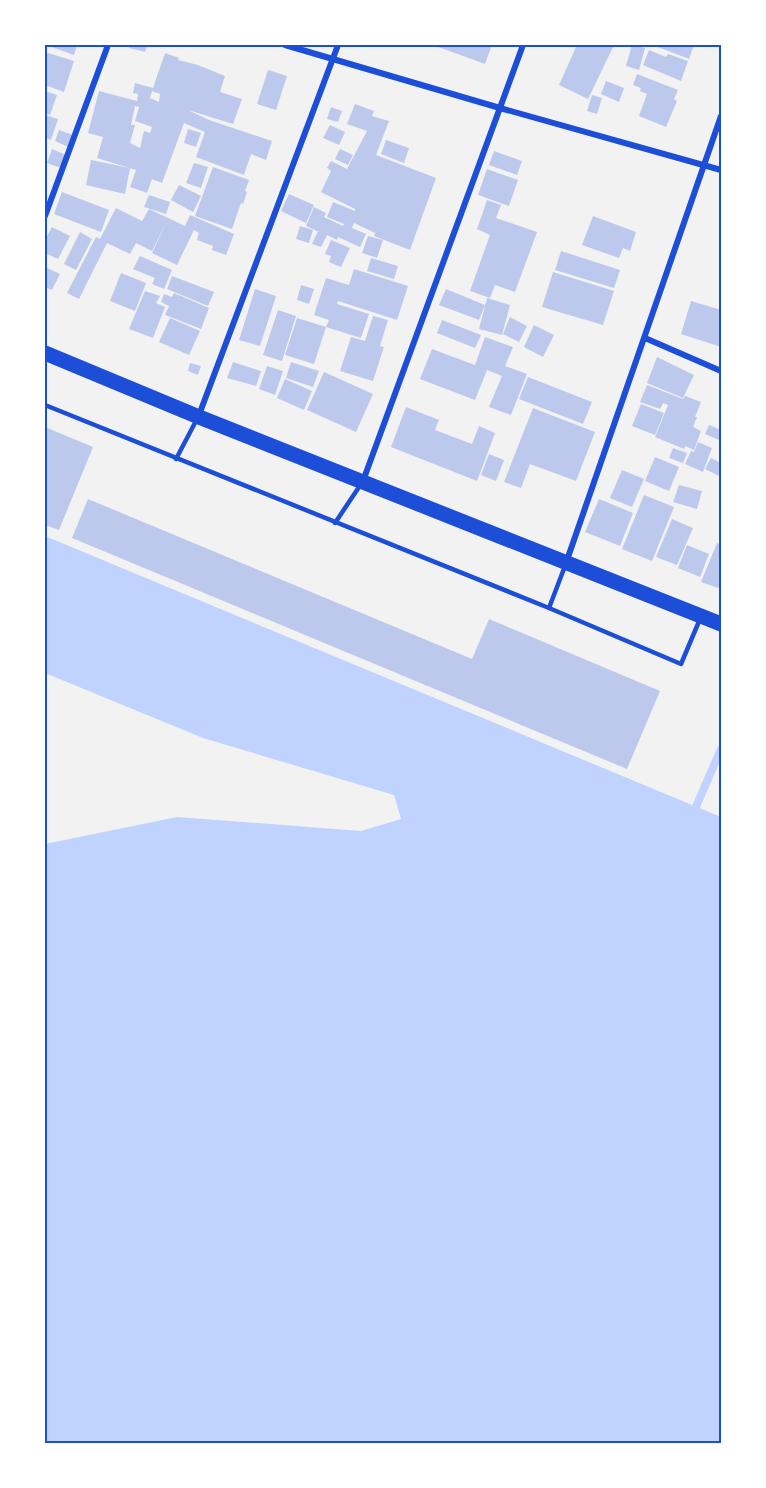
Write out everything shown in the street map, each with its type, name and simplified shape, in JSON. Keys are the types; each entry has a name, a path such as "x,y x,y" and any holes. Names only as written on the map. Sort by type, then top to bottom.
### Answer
{"main road":[{"path":"45,353 198,417 721,624"}],"street":[{"path":"45,216 108,45"},
{"path":"285,45 721,170"},
{"path":"198,417 338,45"},
{"path":"362,482 523,45"},
{"path":"566,563 721,116"},
{"path":"645,338 721,371"}],"lane":[{"path":"45,405 549,608 681,664 701,617"},
{"path":"176,459 198,417"},
{"path":"335,523 362,482"},
{"path":"549,608 566,563"}],"water":[{"path":"45,536 721,817 721,1443 45,1443 45,844 177,817 361,831 401,819 394,795 203,738 45,673"}],"building":[{"path":"46,45 77,45 74,55"},
{"path":"130,45 147,45 145,52 129,48"},
{"path":"433,45 492,45 485,64"},
{"path":"577,45 614,45 588,99 559,85"},
{"path":"632,45 645,48 639,70 626,66"},
{"path":"653,45 694,45 689,59"},
{"path":"649,50 666,57 668,54 688,61 681,81 643,65"},
{"path":"45,52 74,61 64,92 45,85"},
{"path":"165,53 179,58 178,60 225,76 220,92 242,99 233,124 188,110 209,120 272,141 266,160 251,154 244,175 196,157 205,132 184,123 162,183 152,179 147,193 130,187 136,170 97,158 103,137 88,133 99,91 137,101 138,94 133,93 135,83 153,88","holes":["152,91 160,94 159,102 150,98","135,106 139,107 135,121 152,127 150,133 144,131 140,148 130,143 135,125 131,125"]},
{"path":"268,70 287,76 276,110 257,104"},
{"path":"637,74 678,90 674,99 677,101 666,127 639,116 647,94 640,91 641,88 633,85"},
{"path":"606,81 624,88 619,102 601,94"},
{"path":"45,91 57,95 50,115 45,113"},
{"path":"592,95 602,98 597,114 587,111"},
{"path":"355,104 374,111 372,116 389,121 376,155 436,178 410,250 374,236 378,226 375,233 354,223 352,228 366,234 360,247 338,237 337,240 327,235 321,247 312,244 318,231 306,226 314,207 326,213 324,217 343,226 344,224 327,217 333,202 355,211 321,192 331,171 327,168 331,161 347,169 367,131 347,124"},
{"path":"331,107 342,111 338,122 327,119"},
{"path":"45,115 58,119 51,140 45,138"},
{"path":"330,125 345,132 339,145 323,138"},
{"path":"188,129 201,133 196,147 184,143"},
{"path":"59,130 73,135 68,147 55,141"},
{"path":"386,140 409,148 404,163 381,154"},
{"path":"52,149 66,155 61,168 47,163"},
{"path":"340,149 353,155 348,165 335,159"},
{"path":"494,151 522,161 517,175 489,165"},
{"path":"91,160 130,168 125,194 86,185"},
{"path":"194,163 208,167 201,188 186,183"},
{"path":"213,167 249,180 243,204 241,203 232,229 195,216"},
{"path":"487,169 518,180 509,206 478,195"},
{"path":"179,185 201,196 193,212 171,200"},
{"path":"62,192 109,210 101,232 54,214"},
{"path":"289,194 314,205 306,223 281,211"},
{"path":"149,195 170,202 166,214 144,207"},
{"path":"487,200 501,205 496,218 537,232 515,292 495,285 490,298 470,291 490,235 477,229"},
{"path":"116,208 142,221 149,209 185,226 190,215 234,234 226,255 212,250 213,246 197,240 199,233 194,230 177,265 152,253 167,221 152,251 136,243 130,254 107,243 79,299 67,293 96,237 100,239"},
{"path":"593,216 636,232 630,251 623,248 619,258 582,245"},
{"path":"300,226 313,230 309,243 296,239"},
{"path":"52,227 70,236 58,259 45,253 45,240"},
{"path":"80,232 92,239 76,270 64,264"},
{"path":"368,236 383,240 377,258 362,253"},
{"path":"331,240 350,248 341,267 329,262 331,256 325,254"},
{"path":"561,251 620,270 614,288 555,270"},
{"path":"140,256 172,270 164,289 152,284 155,278 133,269"},
{"path":"371,258 398,266 394,279 367,271"},
{"path":"45,267 60,274 52,290 45,287"},
{"path":"354,269 408,286 397,320 338,301 337,304 369,314 361,338 326,327 329,320 314,315 326,278 349,285"},
{"path":"553,272 614,291 603,325 542,307"},
{"path":"121,273 146,283 135,311 110,301"},
{"path":"172,276 214,292 208,306 167,289"},
{"path":"301,285 314,289 309,304 297,300"},
{"path":"255,289 276,296 260,346 239,340"},
{"path":"446,289 485,305 479,320 439,305"},
{"path":"145,291 160,296 156,303 165,307 153,338 129,329"},
{"path":"174,293 209,308 201,329 165,315 169,306 161,302 164,294 172,297"},
{"path":"487,298 510,305 502,335 479,329"},
{"path":"691,301 721,310 721,347 681,334"},
{"path":"278,310 296,316 282,361 263,355"},
{"path":"373,316 388,320 380,346 384,347 373,381 340,371 351,337 365,341"},
{"path":"510,317 527,326 519,342 503,334"},
{"path":"170,318 200,331 189,355 159,342"},
{"path":"297,318 326,327 314,364 285,355"},
{"path":"442,320 481,335 475,348 437,333"},
{"path":"534,325 554,335 543,357 524,347"},
{"path":"485,337 513,347 505,366 527,374 511,415 489,407 502,376 487,370 475,400 420,379 432,349 475,365"},
{"path":"657,357 694,375 683,398 647,383"},
{"path":"233,362 261,371 256,386 227,378"},
{"path":"291,362 319,371 313,387 286,378"},
{"path":"190,363 201,366 198,375 188,371"},
{"path":"267,366 283,371 275,395 259,389"},
{"path":"324,372 373,394 356,432 307,410"},
{"path":"528,377 592,402 583,424 519,399"},
{"path":"285,379 312,391 304,410 277,398"},
{"path":"647,385 683,399 685,396 701,402 693,427 701,431 694,450 685,446 684,449 655,437 668,405 663,403 660,409 640,402"},
{"path":"641,404 664,413 655,435 632,426"},
{"path":"406,407 439,420 435,430 472,444 479,426 495,433 477,481 391,447"},
{"path":"533,408 595,432 576,481 530,464 521,488 504,482"},
{"path":"709,425 721,430 719,440 705,434"},
{"path":"45,427 93,447 59,530 45,525"},
{"path":"698,442 712,448 703,472 685,464"},
{"path":"673,448 687,453 683,463 669,458"},
{"path":"489,454 504,460 496,481 481,475"},
{"path":"655,457 679,467 669,491 645,481"},
{"path":"711,458 721,463 721,477 705,469"},
{"path":"622,470 644,479 632,507 610,498"},
{"path":"679,485 702,491 697,509 673,502"},
{"path":"644,495 674,507 652,561 622,549"},
{"path":"88,499 472,659 489,619 660,691 627,769 72,538"},
{"path":"599,499 633,513 620,546 585,532"},
{"path":"672,519 693,528 677,565 656,557"},
{"path":"717,543 721,545 721,582 718,588 701,582"},
{"path":"687,545 709,554 700,577 678,568"}],"waterway":[{"path":"692,816 721,749"}]}
